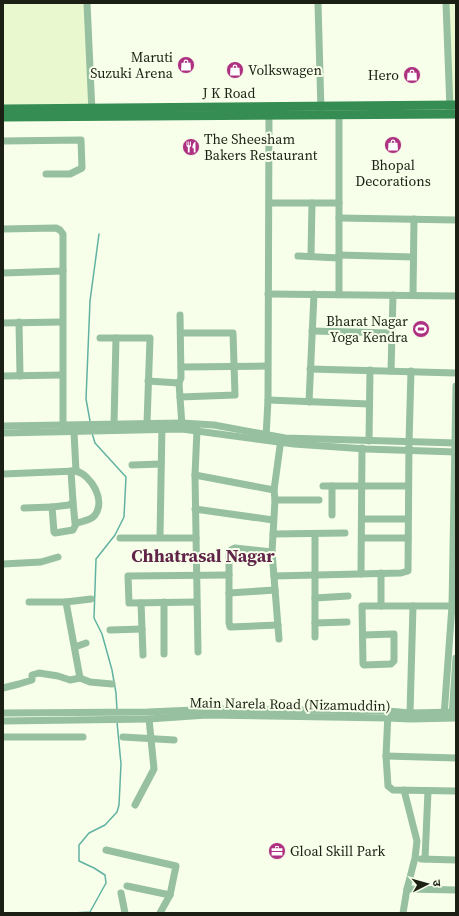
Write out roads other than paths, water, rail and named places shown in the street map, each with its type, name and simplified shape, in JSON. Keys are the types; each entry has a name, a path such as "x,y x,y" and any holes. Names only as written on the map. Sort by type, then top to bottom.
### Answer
{"main road":[{"name":"J K Road","path":"3,109 269,115 321,111 339,115 453,110"},
{"name":"J K Road","path":"3,117 92,112 453,110"}],"street":[{"path":"87,3 92,112"},
{"path":"318,3 321,111"},
{"path":"446,3 453,110"},
{"path":"266,437 268,400 269,115"},
{"path":"339,115 339,294"},
{"path":"3,141 81,140 82,168 70,174 46,174"},
{"path":"269,203 339,203"},
{"path":"311,256 312,203"},
{"path":"339,218 456,220"},
{"path":"413,295 414,219"},
{"path":"3,229 56,228 63,234 63,428"},
{"path":"298,256 413,257"},
{"path":"3,273 63,272"},
{"path":"268,294 456,296"},
{"path":"309,402 314,294"},
{"path":"391,371 393,295"},
{"path":"180,315 181,378 179,383 182,426"},
{"path":"19,322 20,376"},
{"path":"3,323 62,322"},
{"path":"312,331 392,334"},
{"path":"180,397 235,395 233,332 181,334"},
{"path":"100,338 150,338 147,423"},
{"path":"108,426 116,338"},
{"path":"181,367 267,366"},
{"path":"310,369 456,373"},
{"path":"369,441 370,370"},
{"path":"274,576 401,573 408,571 408,486 411,371"},
{"path":"3,376 62,375"},
{"path":"148,381 179,383"},
{"path":"444,715 454,596 456,386"},
{"path":"268,400 369,404"},
{"path":"3,426 80,429 147,423 162,426"},
{"path":"108,426 214,425 281,440 362,448 455,452"},
{"path":"160,537 162,426"},
{"path":"182,426 197,430 266,437"},
{"path":"3,433 63,428 80,429"},
{"path":"76,524 74,523 73,502 74,471 80,429"},
{"path":"197,430 195,508 198,652"},
{"path":"281,440 455,443"},
{"path":"279,639 272,552 275,500 274,490 281,440"},
{"path":"361,574 362,448"},
{"path":"132,465 161,464"},
{"path":"3,474 81,472 97,490 99,505 96,514 91,518 76,524 73,530 54,532 52,507"},
{"path":"195,475 274,490"},
{"path":"323,486 408,486"},
{"path":"332,486 332,515"},
{"path":"275,500 319,500"},
{"path":"24,508 69,505 73,502"},
{"path":"195,508 273,520"},
{"path":"362,519 408,519"},
{"path":"273,534 345,533"},
{"path":"315,534 315,637"},
{"path":"120,538 196,538"},
{"path":"362,538 408,538"},
{"path":"272,552 236,548 231,550 229,555 230,626 278,624"},
{"path":"3,564 41,562 58,558"},
{"path":"381,573 382,606"},
{"path":"197,602 129,603 128,576 197,574 229,575"},
{"path":"230,593 275,590"},
{"path":"315,598 348,596"},
{"path":"29,602 66,602 91,599"},
{"path":"66,602 80,678"},
{"path":"164,602 164,654"},
{"path":"141,603 143,655"},
{"path":"363,635 394,634 394,661 391,664 362,664 362,606 452,606"},
{"path":"410,713 413,606"},
{"path":"315,623 347,622"},
{"path":"110,630 142,628"},
{"path":"75,647 86,643"},
{"path":"454,715 456,658"},
{"path":"3,688 32,680 32,675 39,673 58,676 70,680 80,678 90,682 112,684"},
{"name":"Main Narela Road (Nizamuddin)","path":"125,715 148,712 218,708 388,714 410,719 444,715"},
{"name":"Main Narela Road (Nizamuddin)","path":"125,715 149,718 207,715 410,713 454,715"},
{"path":"3,714 125,715"},
{"path":"388,714 386,756 388,786 393,790 456,791"},
{"path":"3,721 113,715"},
{"path":"135,805 154,769 149,718"},
{"path":"3,737 83,737"},
{"path":"123,737 174,740"},
{"path":"386,756 456,758"},
{"path":"403,913 407,888 415,858 417,841 404,790"},
{"path":"425,859 428,791"},
{"path":"106,850 176,866 170,895 160,913"},
{"path":"415,858 456,860"},
{"path":"127,886 170,895"},
{"path":"407,888 456,890"},
{"path":"121,893 125,913"}],"waterway":[{"path":"90,421 86,399 90,301 99,234"},
{"path":"92,433 95,443 126,477 124,517 115,535 96,559 94,618 102,634 112,670 117,710"},
{"path":"73,913 90,912 106,883 105,875 79,861 79,845 89,833 105,825 117,812 119,805 121,764 117,722"}],"place":[{"name":"Maruti Suzuki Arena","path":"186,65"},
{"name":"Volkswagen","path":"235,70"},
{"name":"Hero","path":"412,75"},
{"name":"Bhopal Decorations","path":"393,145"},
{"name":"The Sheesham Bakers Restaurant","path":"191,147"},
{"name":"Bharat Nagar Yoga Kendra","path":"421,329"},
{"name":"Gloal Skill Park","path":"277,851"}],"district":[{"name":"Chhatrasal Nagar","path":"203,555"}]}
